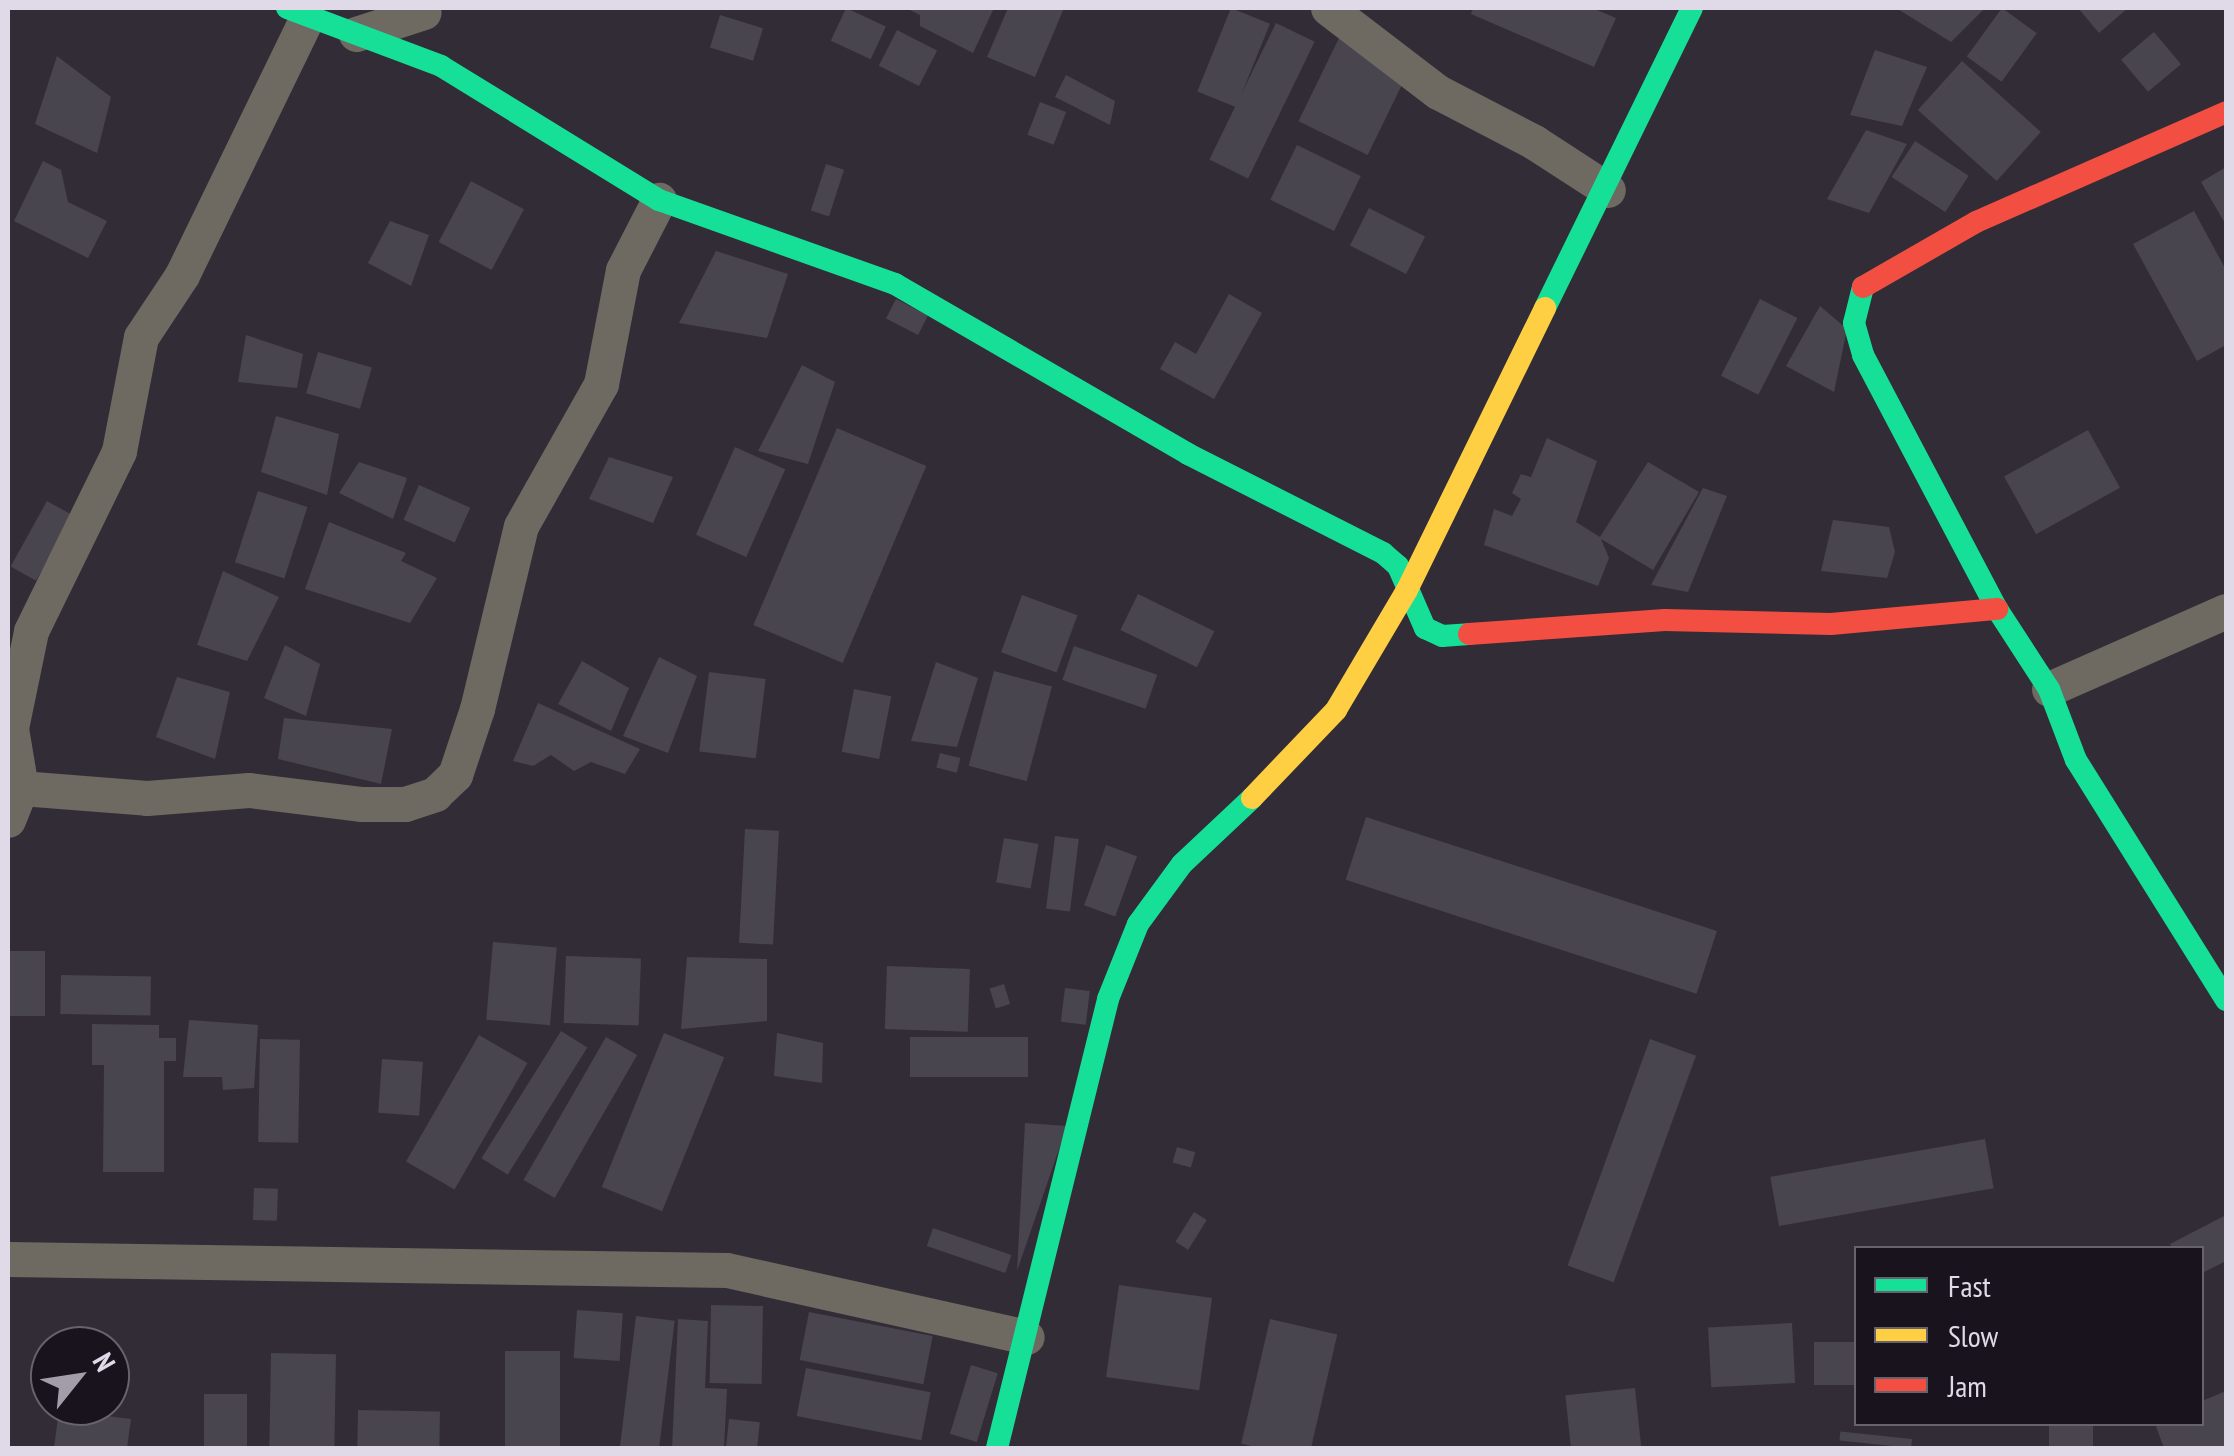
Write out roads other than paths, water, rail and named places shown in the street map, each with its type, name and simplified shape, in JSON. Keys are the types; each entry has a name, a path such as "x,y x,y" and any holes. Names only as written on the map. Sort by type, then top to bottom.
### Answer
{"street":[{"path":"1328,8 1438,92 1534,142 1608,190"},
{"path":"997,1448 1108,999 1138,924 1182,864 1288,765 1336,710 1407,590 1608,190 1692,8"},
{"path":"356,34 426,10 442,66"},
{"path":"659,200 623,270 601,384 521,526 477,709 454,775 435,794 405,804 362,804 249,790 14,804 11,728 31,632 119,451 140,338 182,275 297,12 442,66 659,200 895,284 1188,454 1383,553 1398,566 1425,628 1442,636 1665,620 1830,624 1998,609"},
{"path":"2226,112 1976,222 1873,276 1856,295 1854,323 1864,354 1998,609 2049,689 2091,788 2226,1000"},
{"path":"2049,689 2226,611"},
{"path":"8,1259 727,1270 1027,1336"}]}
